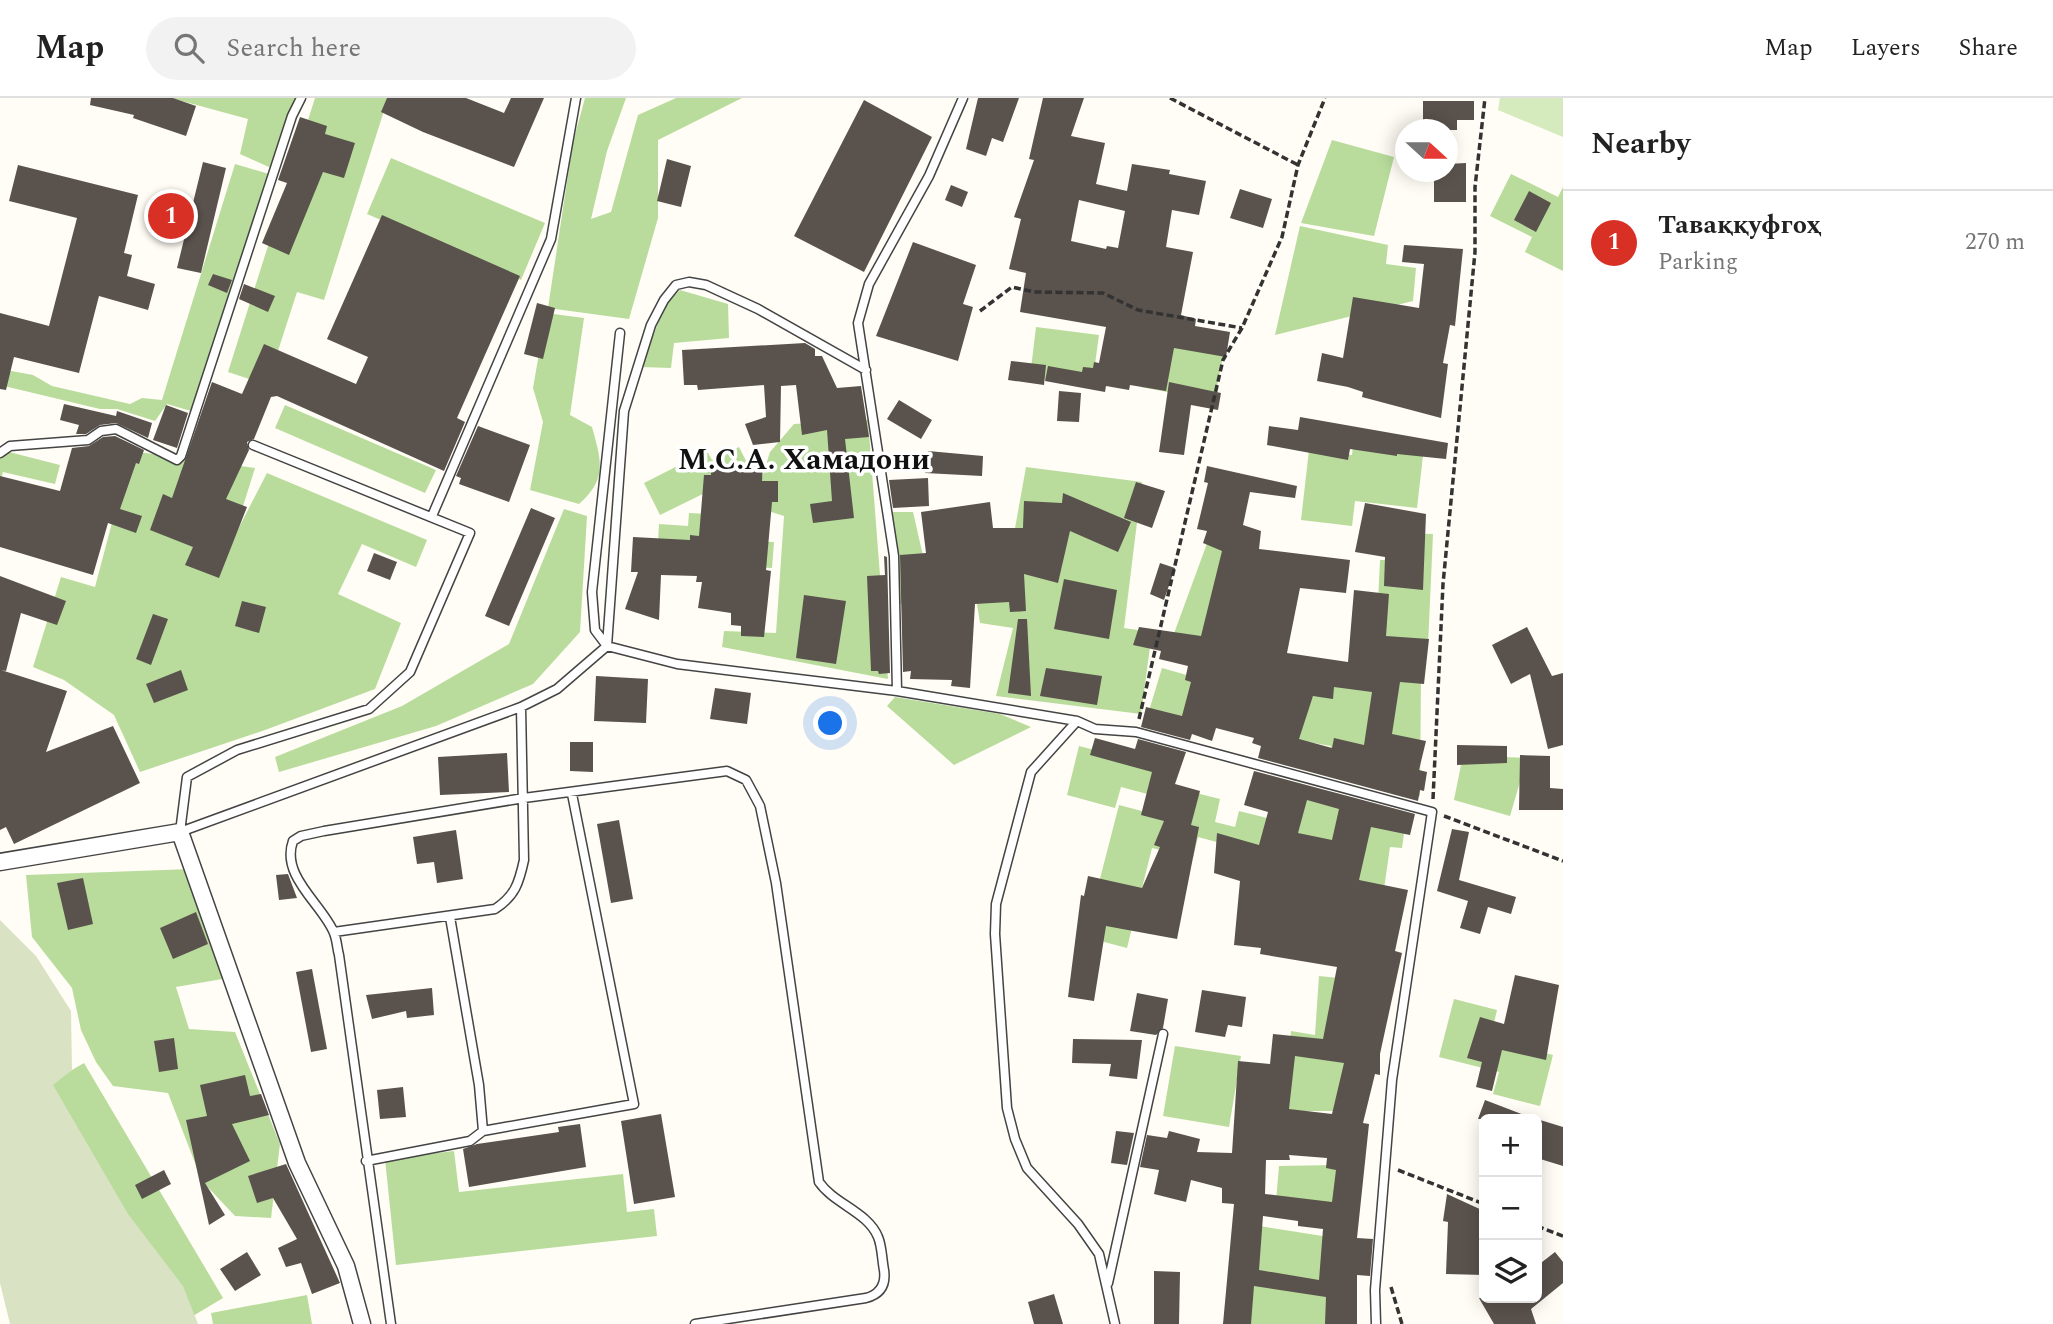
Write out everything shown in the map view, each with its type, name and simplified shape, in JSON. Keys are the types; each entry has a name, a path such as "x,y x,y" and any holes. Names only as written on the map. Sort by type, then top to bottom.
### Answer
{"street":[{"path":"0,862 180,832 297,1163 346,1266 362,1324"}],"lane":[{"path":"0,453 10,446 88,440 100,431 116,429 177,460 181,456 292,116 301,98"},
{"path":"432,516 551,239 576,98"},
{"path":"897,691 894,556 858,323 869,284 929,176 963,98"},
{"path":"253,444 470,533 410,673 369,709 237,750 187,777 180,832 521,707 557,689 607,646 624,411 652,325 664,300 676,285 689,282 706,285 758,309 866,370"},
{"path":"620,333 592,592 595,630 607,646 677,664 897,691 1077,721 1095,729 1136,732 1432,812 1392,1080 1383,1164 1375,1290 1376,1324"},
{"path":"334,932 495,909 510,899 519,884 523,860 521,707"},
{"path":"1077,721 1031,772 996,904 995,934 1007,1108 1015,1139 1027,1168 1078,1224 1099,1254 1115,1324"},
{"path":"391,1324 334,932 300,883 290,855 293,841 301,836 324,831 524,798 572,794 727,771 736,773 753,788 761,806 776,883 819,1182 826,1193 858,1215 879,1237 885,1279 874,1296 695,1324"},
{"path":"366,1161 470,1141 483,1131 634,1104 572,794"},
{"path":"450,917 479,1085 483,1131"},
{"path":"1108,1286 1163,1034"}],"path":[{"path":"1170,98 1298,165"},
{"path":"1136,732 1223,360 1242,328 1282,237 1298,165 1325,98"},
{"path":"1485,98 1475,187 1475,252 1443,584 1438,745 1432,812 1563,861"},
{"path":"981,311 1012,287 1034,292 1103,293 1138,310 1242,328"},
{"path":"1383,1164 1479,1202"},
{"path":"1542,1228 1563,1236"}],"green space":[{"path":"171,98 302,98 271,168 240,154 248,119"},
{"path":"315,98 388,98 324,300 297,292 267,385 228,372"},
{"path":"585,98 626,98 607,151 591,219 611,212 638,115 676,98 742,98 658,140 658,218 629,319 548,308 573,142"},
{"path":"1500,98 1563,98 1563,137 1498,110"},
{"path":"1332,140 1394,157 1374,236 1301,223"},
{"path":"391,158 545,223 521,280 367,214"},
{"path":"235,164 269,174 191,411 167,404 155,421 117,409 100,409 0,385 0,369 33,375 52,386 130,404 142,398 162,400"},
{"path":"1511,174 1558,197 1563,187 1563,271 1525,252 1532,237 1490,216"},
{"path":"1300,226 1388,245 1386,264 1416,268 1413,301 1275,335"},
{"path":"680,290 728,304 729,338 674,343 671,368 641,367 665,305"},
{"path":"546,313 584,318 570,415 592,427 600,468 595,486 579,504 530,490 543,422 533,388"},
{"path":"1036,327 1099,335 1092,386 1030,377"},
{"path":"1153,328 1226,342 1214,401 1141,387"},
{"path":"285,405 436,470 425,493 275,428"},
{"path":"868,420 888,679 722,647 724,631 776,633 784,516 753,506 770,452 794,424"},
{"path":"1354,439 1424,447 1417,508 1355,501 1352,526 1301,520 1309,450 1352,455"},
{"path":"739,447 757,482 713,489 660,515 644,483 707,451 712,460"},
{"path":"131,451 255,468 232,541 267,473 427,540 416,567 362,544 338,594 401,623 375,689 140,772 114,715 64,680 33,667 61,577 95,587"},
{"path":"9,452 60,465 55,484 3,472 0,482 0,453"},
{"path":"1026,467 1142,482 1124,628 1152,632 1141,714 996,696 1013,628 980,623 976,598 898,604 890,512 913,512 924,560 1012,545"},
{"path":"564,509 587,516 580,632 533,684 436,726 279,772 275,757 402,706 509,644"},
{"path":"689,513 750,516 750,541 774,542 772,568 657,562 659,524 688,526"},
{"path":"1235,528 1260,538 1213,663 1169,647 1209,538"},
{"path":"1400,533 1433,534 1428,646 1376,644 1380,560 1399,560"},
{"path":"1162,668 1222,685 1209,731 1148,714"},
{"path":"1322,671 1421,675 1420,796 1328,767 1331,746 1297,740"},
{"path":"895,697 1000,714 1031,727 954,765 887,706"},
{"path":"1079,746 1177,771 1170,800 1121,787 1115,808 1067,795"},
{"path":"1463,755 1527,758 1510,816 1454,800"},
{"path":"1288,788 1344,803 1324,883 1228,845 1198,837 1193,858 1152,848 1127,948 1085,937 1119,805 1176,820 1184,790 1220,799 1215,822 1235,827 1239,811 1279,821"},
{"path":"1360,812 1406,819 1402,848 1390,847 1383,896 1349,892"},
{"path":"191,869 228,978 176,987 189,1029 235,1032 280,1144 271,1218 235,1216 202,1181 168,1093 113,1086 96,1062 81,1030 72,988 32,937 26,875"},
{"path":"0,920 36,956 71,1011 72,1070 53,1085 128,1214 183,1286 198,1324 10,1324 0,1283"},
{"path":"1319,976 1367,981 1351,1111 1284,1111 1291,1031 1315,1035"},
{"path":"1454,999 1497,1010 1490,1039 1553,1055 1540,1106 1493,1094 1499,1072 1439,1057"},
{"path":"1175,1046 1241,1056 1229,1127 1163,1116"},
{"path":"84,1063 223,1298 183,1322 48,1084"},
{"path":"454,1151 459,1192 623,1174 627,1212 654,1209 657,1236 396,1265 385,1159"},
{"path":"1336,1165 1339,1215 1275,1213 1279,1166"},
{"path":"1253,1225 1348,1240 1334,1324 1237,1324"},
{"path":"307,1295 312,1324 213,1324 211,1313"}],"building":[{"path":"91,98 173,98 196,106 186,136 133,118 134,115 90,105"},
{"path":"387,98 466,98 504,113 511,98 544,98 514,167 423,132 381,112"},
{"path":"978,98 1019,98 1003,142 992,138 986,156 966,149"},
{"path":"1043,98 1084,98 1071,136 1105,143 1096,184 1127,191 1132,164 1170,170 1169,174 1206,181 1199,215 1172,210 1166,247 1193,252 1181,315 1196,319 1195,326 1230,332 1226,357 1174,348 1166,391 1130,385 1129,390 1106,386 1105,392 1045,381 1048,366 1082,372 1083,367 1093,368 1094,362 1099,363 1106,327 1020,312 1026,273 1009,269 1021,219 1014,217 1034,160 1029,159","holes":["1079,200 1125,211 1118,248 1107,246 1106,249 1071,241"]},
{"path":"864,100 932,137 864,272 794,236"},
{"path":"1423,101 1474,101 1474,120 1423,119"},
{"path":"300,117 327,126 325,134 355,143 344,178 323,172 289,255 262,243 287,183 278,180"},
{"path":"667,159 691,166 681,207 657,201"},
{"path":"203,162 226,168 201,273 177,268"},
{"path":"1458,163 1466,163 1466,202 1434,202 1434,182 1458,182"},
{"path":"18,165 138,195 124,253 132,255 127,276 155,284 148,310 99,296 79,373 14,357 6,390 0,389 0,313 49,326 77,218 9,201"},
{"path":"951,185 968,192 962,207 945,200"},
{"path":"1240,189 1272,199 1263,228 1230,218"},
{"path":"1529,191 1551,203 1536,232 1514,220"},
{"path":"382,215 520,276 457,418 465,422 444,471 277,396 271,397 254,439 247,442 249,450 226,499 247,507 219,578 185,565 193,547 150,530 163,494 172,498 212,382 242,394 264,344 356,384 368,357 327,339"},
{"path":"913,242 976,265 963,304 973,307 958,361 876,336"},
{"path":"1404,245 1463,249 1455,326 1450,325 1443,363 1448,364 1441,418 1362,397 1363,392 1348,387 1317,381 1322,353 1343,358 1353,297 1419,308 1424,264 1402,262"},
{"path":"213,274 232,280 227,293 208,285"},
{"path":"244,284 275,296 268,312 239,299"},
{"path":"537,303 555,308 543,359 524,354"},
{"path":"805,343 815,349 815,356 822,356 837,388 861,386 869,437 845,439 854,518 813,523 810,504 832,501 827,430 802,435 796,385 781,386 780,442 753,445 745,424 766,417 764,385 698,390 697,385 684,385 682,350"},
{"path":"1011,361 1046,365 1044,385 1008,380"},
{"path":"1169,382 1221,393 1218,410 1191,405 1184,455 1159,452"},
{"path":"1059,391 1081,393 1079,422 1057,421"},
{"path":"899,400 932,420 921,439 887,419"},
{"path":"64,404 116,416 117,411 152,423 148,438 116,423 100,425 86,434 76,434 79,425 60,420"},
{"path":"166,405 188,413 177,448 153,440"},
{"path":"1300,417 1448,443 1446,459 1350,449 1348,460 1267,445 1269,426 1298,430"},
{"path":"478,426 530,445 509,502 459,484 461,478 456,476"},
{"path":"115,436 144,450 139,464 136,463 120,509 142,516 136,533 108,523 93,575 0,547 0,476 60,491 72,448 89,446 103,437"},
{"path":"928,451 983,456 982,476 925,473"},
{"path":"763,465 762,481 778,481 778,502 772,502 766,570 771,571 764,637 741,636 741,626 731,625 731,613 698,608 702,582 696,582 697,576 661,575 659,620 625,609 638,572 631,572 633,537 690,540 690,535 699,536 704,475 711,475 711,466"},
{"path":"1207,466 1297,486 1295,498 1250,492 1243,525 1261,531 1259,549 1350,560 1346,593 1300,588 1287,653 1348,662 1354,590 1389,594 1386,636 1429,639 1424,684 1400,682 1392,734 1426,741 1419,770 1427,772 1424,791 1420,790 1418,801 1258,758 1261,746 1252,743 1254,738 1216,728 1212,741 1192,734 1190,740 1141,727 1146,707 1182,716 1191,682 1185,680 1188,666 1159,659 1161,651 1133,645 1139,627 1201,636 1222,551 1203,543 1207,531 1197,529 1208,483 1204,482","holes":["1334,687 1372,692 1364,745 1334,738 1332,748 1299,739 1313,696 1333,699"]},
{"path":"928,478 929,506 893,508 889,480"},
{"path":"1136,482 1165,491 1152,528 1124,518"},
{"path":"1063,493 1131,522 1118,552 1070,531 1058,583 1024,574 1026,611 1010,612 1009,602 975,604 970,688 951,686 952,680 910,679 911,671 903,672 900,555 926,553 921,512 990,502 993,528 1023,528 1024,501 1062,503"},
{"path":"1365,503 1426,514 1423,590 1384,586 1385,557 1355,552"},
{"path":"531,508 555,518 509,626 485,616"},
{"path":"374,553 397,562 390,580 367,571"},
{"path":"884,556 887,557 890,673 879,674 878,671 871,671 867,576 885,575"},
{"path":"1160,563 1175,568 1164,600 1150,594"},
{"path":"0,576 66,601 57,625 21,613 6,671 1,670 67,691 46,752 113,726 140,783 14,844 6,827 0,830"},
{"path":"1064,579 1117,590 1109,639 1054,629"},
{"path":"804,595 846,601 836,664 796,658"},
{"path":"242,601 266,607 259,633 235,626"},
{"path":"153,614 168,619 151,665 136,659"},
{"path":"1018,619 1027,619 1031,696 1008,693"},
{"path":"1527,627 1552,676 1563,673 1563,745 1548,749 1530,674 1511,684 1492,645"},
{"path":"1046,668 1102,676 1097,705 1040,696"},
{"path":"181,670 188,690 154,703 146,684"},
{"path":"596,676 648,679 646,723 594,721"},
{"path":"715,688 751,693 747,724 710,719"},
{"path":"1095,738 1135,749 1138,739 1186,752 1175,784 1200,791 1191,825 1199,827 1177,939 1106,926 1094,1001 1068,997 1081,895 1084,896 1088,876 1142,888 1160,847 1154,845 1164,821 1141,815 1152,772 1090,755"},
{"path":"570,742 593,742 593,772 570,771"},
{"path":"1457,745 1507,746 1507,763 1457,765"},
{"path":"507,753 509,792 440,795 438,757"},
{"path":"1520,755 1550,756 1550,788 1563,789 1563,810 1519,810"},
{"path":"1254,771 1415,814 1410,835 1371,827 1359,880 1408,890 1395,951 1402,953 1380,1054 1380,1075 1375,1074 1363,1123 1369,1124 1357,1238 1373,1239 1370,1276 1357,1275 1357,1324 1325,1324 1326,1297 1254,1286 1251,1324 1223,1324 1234,1204 1222,1203 1222,1188 1191,1180 1186,1202 1154,1194 1159,1170 1140,1167 1147,1135 1167,1138 1169,1131 1200,1139 1197,1152 1232,1153 1238,1061 1270,1064 1273,1034 1323,1039 1337,967 1260,954 1261,948 1234,945 1240,881 1214,873 1217,833 1259,845 1268,812 1244,805","holes":["1307,800 1339,809 1332,840 1298,833","1295,1056 1344,1063 1332,1114 1289,1109","1289,1155 1327,1158 1326,1168 1336,1170 1332,1202 1265,1194 1266,1160 1290,1160","1263,1216 1298,1221 1298,1226 1323,1229 1319,1280 1259,1270"]},
{"path":"619,820 633,899 611,903 597,824"},
{"path":"1452,829 1469,832 1459,880 1516,897 1511,914 1488,907 1480,934 1460,928 1468,901 1437,891"},
{"path":"456,830 463,879 437,883 434,862 417,864 413,837"},
{"path":"288,874 297,898 279,900 276,875"},
{"path":"83,878 93,924 68,930 57,883"},
{"path":"196,912 208,944 173,959 160,928"},
{"path":"312,969 327,1049 311,1052 296,972"},
{"path":"1515,975 1559,985 1546,1060 1502,1050 1492,1091 1476,1087 1482,1062 1467,1058 1480,1017 1504,1024"},
{"path":"432,988 434,1015 407,1018 406,1011 372,1019 366,995"},
{"path":"1202,990 1246,997 1242,1027 1228,1025 1225,1037 1195,1032"},
{"path":"1137,993 1168,999 1163,1028 1156,1035 1130,1031"},
{"path":"174,1038 178,1069 159,1072 154,1041"},
{"path":"1073,1039 1142,1040 1137,1079 1109,1076 1111,1064 1072,1063"},
{"path":"245,1075 250,1096 261,1094 269,1115 232,1124 250,1161 205,1183 225,1215 209,1225 186,1120 207,1116 200,1085"},
{"path":"403,1087 406,1117 380,1119 377,1090"},
{"path":"1485,1100 1522,1114 1480,1114"},
{"path":"661,1114 675,1197 634,1204 621,1121"},
{"path":"1542,1121 1563,1127 1563,1166 1542,1160"},
{"path":"580,1124 586,1167 469,1187 463,1149 477,1144 559,1132 558,1127"},
{"path":"1116,1131 1134,1133 1127,1165 1111,1163"},
{"path":"286,1164 340,1283 312,1294 301,1263 286,1267 278,1248 297,1239 273,1198 257,1203 248,1176"},
{"path":"164,1170 171,1184 142,1199 135,1185"},
{"path":"1447,1194 1479,1209 1479,1275 1446,1274 1448,1222 1443,1221"},
{"path":"247,1252 261,1275 235,1291 220,1269"},
{"path":"1555,1252 1563,1262 1563,1283 1542,1300 1542,1262"},
{"path":"1154,1271 1180,1272 1179,1324 1154,1324"},
{"path":"1054,1294 1063,1324 1034,1324 1028,1302"},
{"path":"1482,1303 1538,1303 1531,1309 1536,1324 1494,1324"}],"place":[{"name":"Таваққуфгоҳ","path":"171,216"}],"district":[{"name":"М.С.А. Хамадони","path":"804,460"}]}
